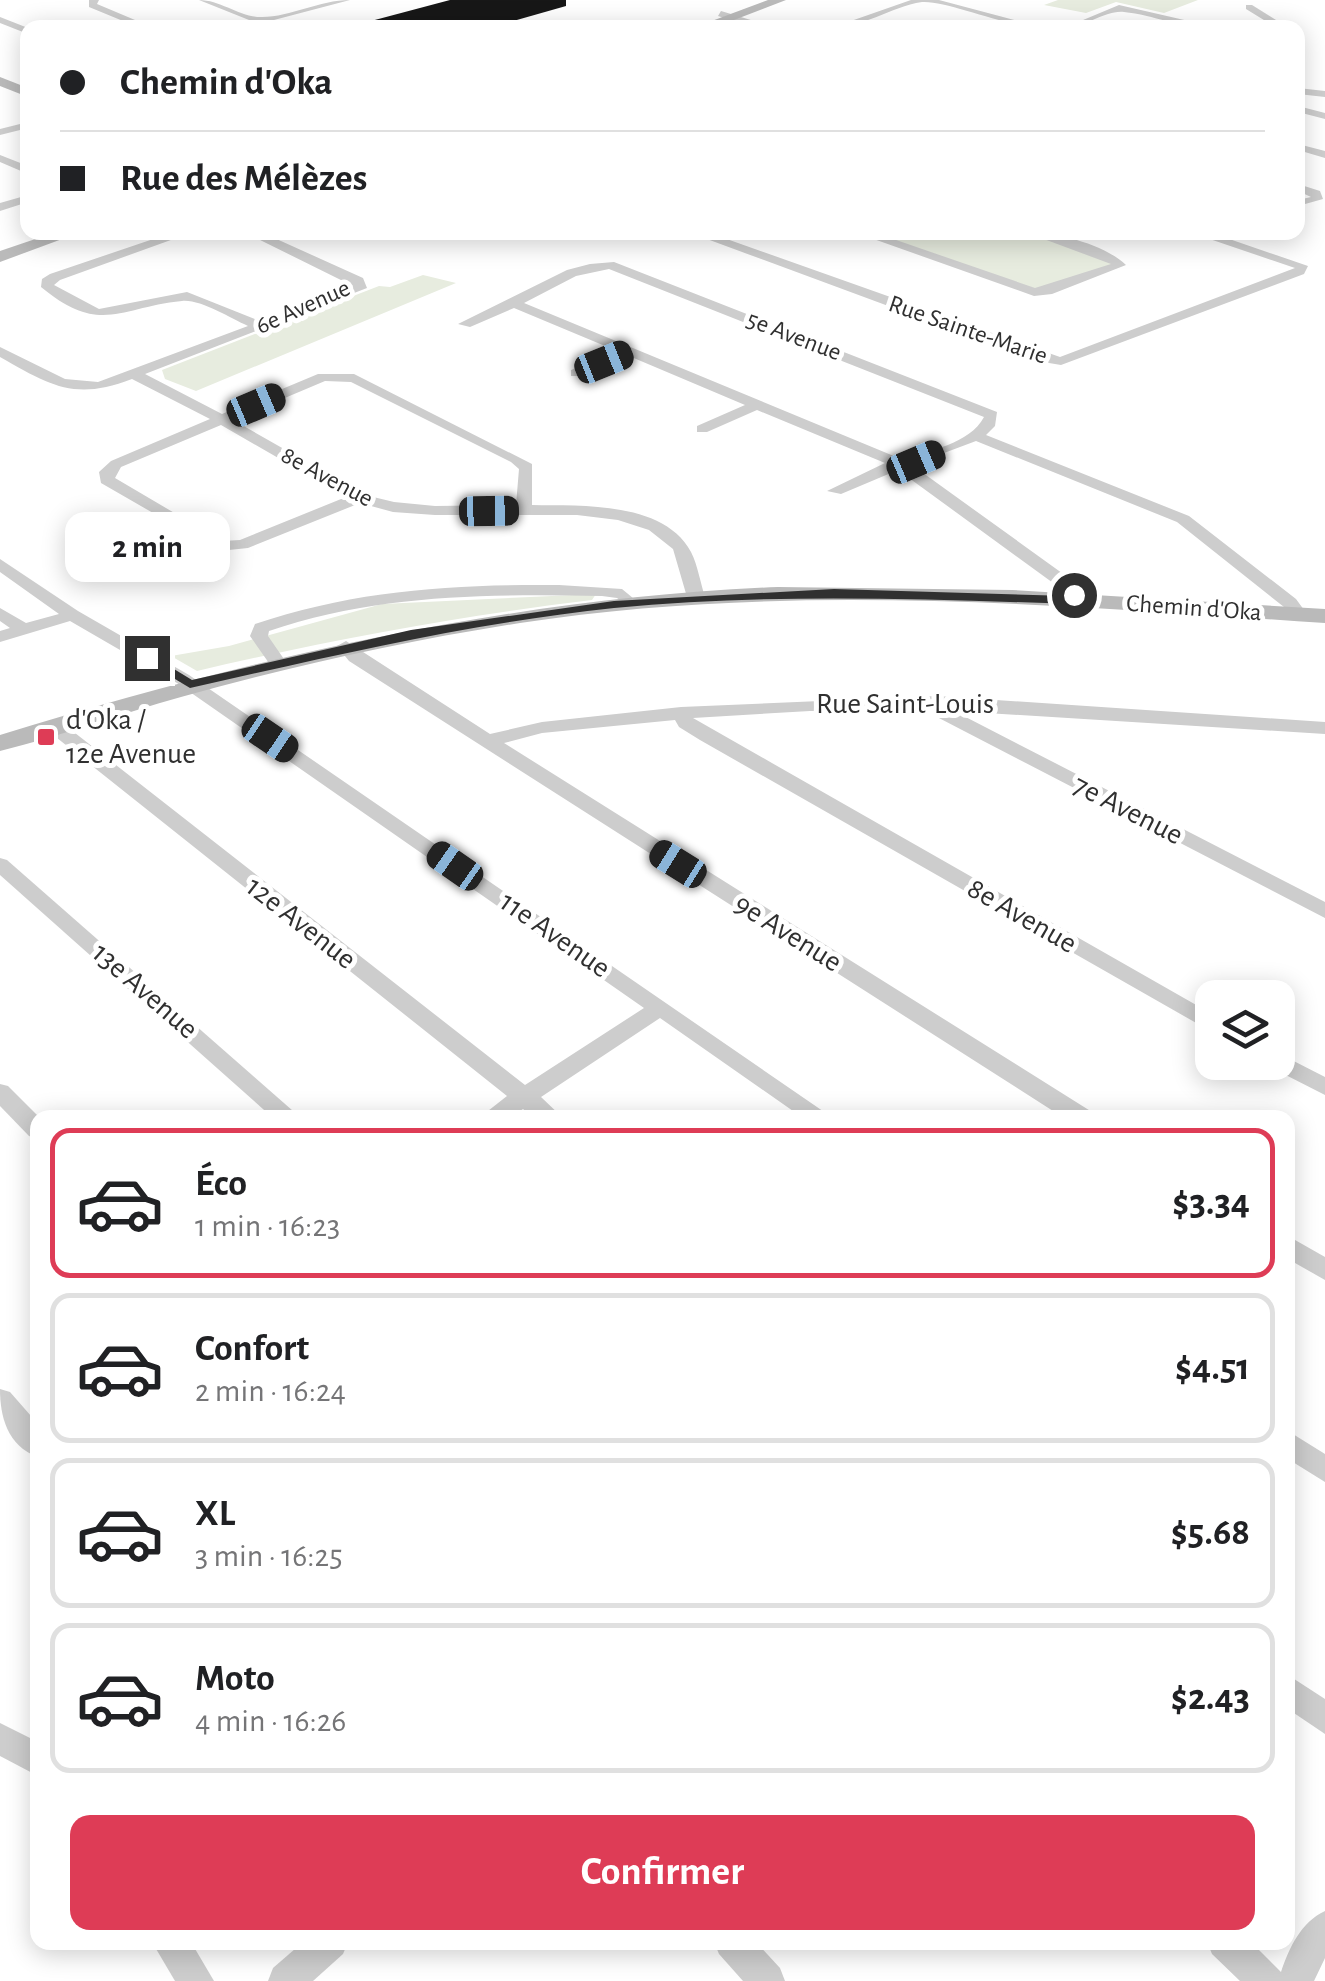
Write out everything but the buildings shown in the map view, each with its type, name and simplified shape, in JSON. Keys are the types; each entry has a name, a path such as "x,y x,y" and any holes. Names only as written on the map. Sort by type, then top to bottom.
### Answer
{"main road":[{"path":"716,20 760,0"},
{"path":"707,20 780,0"},
{"path":"0,257 50,240"},
{"name":"Chemin d'Oka","path":"0,743 190,684 346,646 474,623 630,603 877,592 1325,616"}],"street":[{"path":"94,0 92,6 129,20"},
{"path":"204,0 260,20 338,1"},
{"path":"859,20 920,0"},
{"path":"928,0 1008,20"},
{"path":"1249,7 1272,20"},
{"path":"1088,20 1119,8 1171,20"},
{"path":"726,15 742,20"},
{"path":"14,36 20,34"},
{"path":"1305,190 1316,193 1318,198 1305,201"},
{"path":"163,240 55,277 47,282 48,288 97,313 108,314 187,296 260,326"},
{"name":"6e Avenue","path":"136,375 360,288 358,281 268,240"},
{"name":"Rue Sainte-Marie","path":"716,240 1042,358 1061,361 1186,317 1300,271 1302,266 1220,240"},
{"path":"883,240 1034,292 1120,266 1109,257 1056,240"},
{"name":"5e Avenue","path":"515,304 526,293 594,265 610,265 989,412 993,420 976,436"},
{"path":"465,324 515,304 900,464 1067,585 1075,600"},
{"path":"576,373 632,350"},
{"path":"0,351 68,387 100,386 136,375"},
{"name":"8e Avenue","path":"136,375 360,498 389,509 612,514 656,528 670,536 683,552 696,598"},
{"path":"360,498 242,545 219,546 107,480 107,472 116,464 323,377 354,378 527,467 524,510"},
{"path":"702,429 758,404"},
{"path":"835,491 976,436 1183,519 1290,602 1298,614"},
{"name":"11e Avenue","path":"0,564 72,616 190,684 809,1110"},
{"path":"277,662 258,636 261,628 384,596 476,590 602,590 622,594 630,603"},
{"path":"0,613 24,630"},
{"path":"0,638 72,616"},
{"name":"9e Avenue","path":"346,646 355,657 1069,1110"},
{"name":"Rue Saint-Louis","path":"488,742 518,732 793,704 937,702 1325,728"},
{"name":"7e Avenue","path":"937,702 940,710 1006,746 1325,911"},
{"name":"8e Avenue","path":"681,713 689,726 1195,1014"},
{"name":"12e Avenue","path":"54,726 541,1110"},
{"name":"13e Avenue","path":"0,864 280,1110"},
{"path":"502,1110 660,1008"},
{"path":"1295,1070 1325,1088"},
{"path":"0,1092 30,1122"},
{"path":"1295,1251 1325,1270"},
{"path":"0,1400 30,1436"},
{"path":"1295,1448 1325,1470"},
{"path":"1295,1695 1325,1719"},
{"path":"0,1738 30,1755"},
{"path":"1296,1981 1304,1957 1325,1929"},
{"path":"175,1950 196,1981"},
{"path":"286,1981 322,1950"},
{"path":"738,1950 767,1981"},
{"path":"1233,1950 1267,1981"}],"shaded area":[{"path":"1058,0 1198,0 1164,13 1116,2 1086,13 1044,5"},
{"path":"881,240 1052,240 1119,262 1034,292"},
{"path":"423,275 456,283 196,391 165,379 162,370 379,286 390,287"},
{"path":"596,594 592,600 394,630 197,671 171,656 229,646 382,604"}],"place":[{"name":"d'Oka / 12e Avenue","path":"46,737"}],"route":[{"path":"147,658 190,684 411,634 614,604 834,592 1075,600 1074,595"}]}
